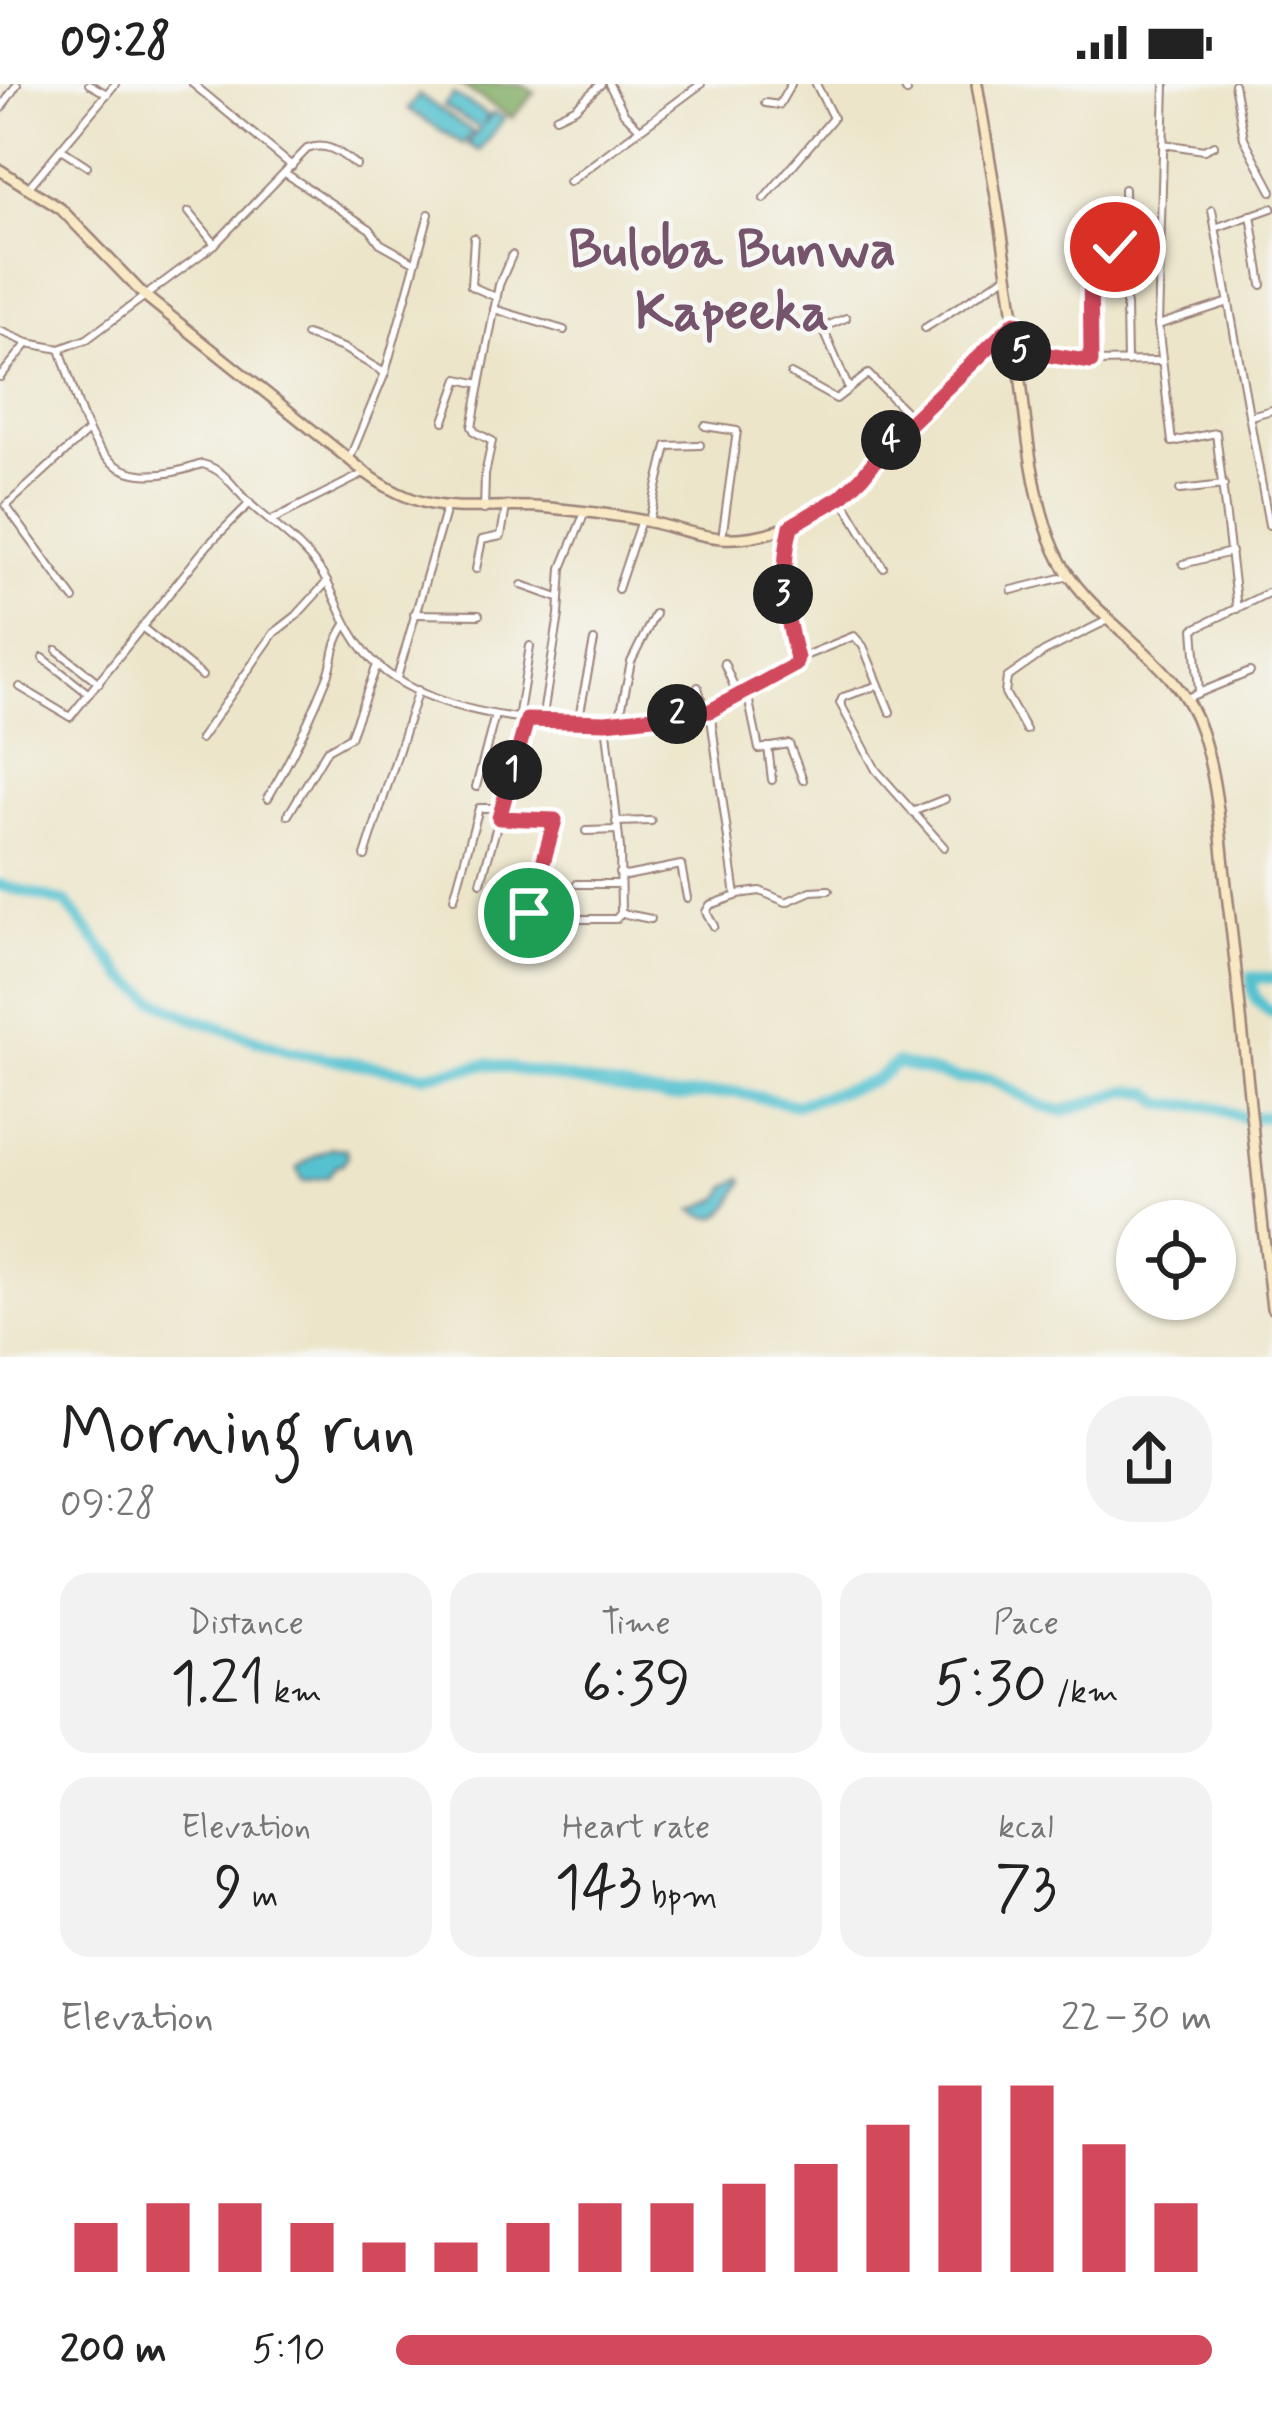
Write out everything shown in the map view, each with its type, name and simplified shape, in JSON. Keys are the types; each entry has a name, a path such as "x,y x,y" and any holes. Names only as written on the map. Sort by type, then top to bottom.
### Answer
{"main road":[{"path":"977,84 1038,494 1054,547 1069,576 1108,620 1194,694 1212,774 1272,1308"},
{"path":"0,170 61,209 144,296 366,473 401,496 446,508 585,512 722,538 760,536 791,526 841,497 913,419 1015,322"}],"street":[{"path":"0,110 17,84"},
{"path":"89,84 107,94"},
{"path":"28,188 115,84"},
{"path":"193,84 326,204 370,229 380,243 413,262"},
{"path":"556,116 575,108 605,84 640,129"},
{"path":"569,182 701,84"},
{"path":"765,103 779,105 791,84"},
{"path":"764,200 832,118 816,84"},
{"path":"1166,84 1160,361 1172,442 1216,433 1237,609"},
{"path":"1234,84 1244,138 1272,191"},
{"path":"1163,144 1204,151 1214,145"},
{"path":"0,331 60,349 87,339 214,244 307,149 333,148 356,165"},
{"path":"61,149 86,166"},
{"path":"1124,189 1127,362"},
{"path":"1216,228 1272,208"},
{"path":"1212,210 1269,525"},
{"path":"189,212 214,244"},
{"path":"349,460 385,373 428,214"},
{"path":"1251,215 1262,285"},
{"path":"474,238 470,286 496,297"},
{"path":"1091,362 1092,249 1160,243"},
{"path":"484,510 484,475 492,441 472,427 496,297 512,255"},
{"path":"926,328 1009,275"},
{"path":"1158,325 1229,302"},
{"path":"494,309 564,330"},
{"path":"846,318 829,325 825,333 848,387"},
{"path":"306,335 343,348 385,373"},
{"path":"0,376 28,343"},
{"path":"60,349 87,432 112,464 128,474 178,472 202,464 223,472 327,582 345,626 376,665 418,690 470,710 523,720 606,722 707,711 789,670 797,658 854,636 863,646 890,712"},
{"path":"1018,350 1091,362 1160,361"},
{"path":"791,374 836,399 862,376 871,375 913,419"},
{"path":"444,421 460,379 480,385"},
{"path":"1250,416 1272,410"},
{"path":"705,426 737,431 722,538"},
{"path":"74,598 6,506 87,432"},
{"path":"618,589 667,446 700,445"},
{"path":"272,520 366,473"},
{"path":"1180,490 1224,485"},
{"path":"841,497 883,567"},
{"path":"20,687 70,717 207,546 250,503"},
{"path":"476,569 482,540 500,536 506,507"},
{"path":"397,678 446,508"},
{"path":"542,721 565,552 585,512"},
{"path":"791,526 783,598 797,658"},
{"path":"1183,564 1231,552"},
{"path":"1012,590 1069,576"},
{"path":"200,739 274,633 327,582"},
{"path":"522,585 560,598"},
{"path":"1250,672 1194,694 1192,630 1272,591"},
{"path":"413,614 479,615"},
{"path":"619,721 631,662 655,614"},
{"path":"1026,730 1005,693 1007,678 1044,652 1108,620"},
{"path":"268,798 301,740 331,670 332,649 345,626"},
{"path":"143,628 202,676"},
{"path":"578,722 595,641"},
{"path":"481,882 523,720 530,646"},
{"path":"57,650 99,683"},
{"path":"43,658 89,694"},
{"path":"724,663 742,694 760,749 789,744 803,780"},
{"path":"288,815 327,750 350,736 376,665"},
{"path":"880,685 852,693 840,703 876,770 944,847"},
{"path":"698,687 707,711 736,891 735,899 710,905 706,912 714,926"},
{"path":"364,856 418,690"},
{"path":"476,787 496,715"},
{"path":"581,919 616,919 621,913 606,722"},
{"path":"768,747 772,780"},
{"path":"912,812 945,799"},
{"path":"454,898 479,808 502,808"},
{"path":"499,818 555,820 529,913"},
{"path":"586,831 651,821"},
{"path":"620,873 626,877 681,866 687,898"},
{"path":"577,884 620,884"},
{"path":"736,891 743,896 760,891 786,902 811,891 829,890"},
{"path":"621,913 651,919"}],"green space":[{"path":"459,84 522,84 535,93 512,118"}],"water":[{"path":"453,94 488,115 483,125 493,113 504,118 480,151 468,144 480,128 444,106"},
{"path":"419,95 473,132 463,144 408,109"},
{"path":"332,1148 346,1149 348,1156 342,1164 328,1177 303,1181 297,1169"},
{"path":"742,1178 730,1206 719,1216 693,1210 721,1198"}],"waterway":[{"path":"0,885 66,903 125,977 153,999 187,1016 291,1052 425,1075 488,1064 667,1097 735,1092 795,1105 873,1081 897,1063 958,1079 990,1079 1042,1106 1063,1111 1127,1091 1151,1093 1162,1104 1210,1106 1244,1118 1272,1116"},
{"path":"1272,978 1252,977 1256,998 1272,1013"}],"district":[{"name":"Buloba Bunwa Kapeeka","path":"732,278"}],"route":[{"path":"529,913 555,820 499,818 527,720 606,722 710,711 789,670 797,658 783,598 791,526 841,497 890,442 1015,322 1018,350 1091,362 1090,254 1094,247 1115,247"}]}
